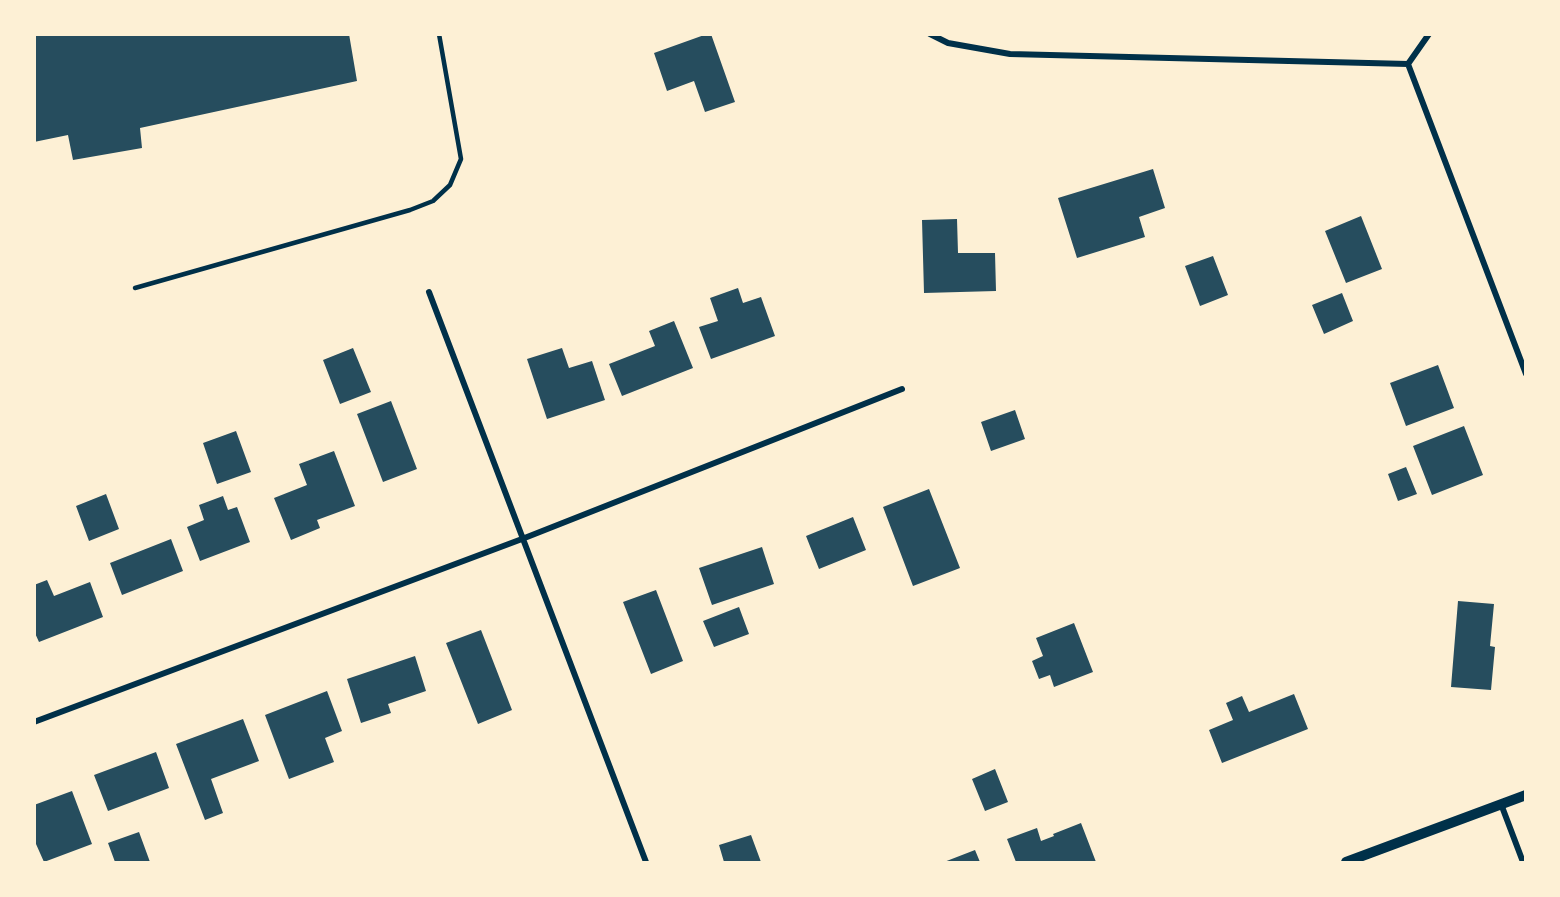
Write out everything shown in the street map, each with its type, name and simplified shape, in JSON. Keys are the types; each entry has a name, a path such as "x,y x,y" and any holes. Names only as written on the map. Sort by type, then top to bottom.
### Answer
{"street":[{"path":"930,34 948,43 1011,54 1408,64"},
{"path":"1408,64 1429,34"},
{"path":"1408,64 1526,374"},
{"path":"429,292 646,862"},
{"path":"34,722 522,539 902,389"},
{"path":"1346,862 1526,795"},
{"path":"1502,804 1523,862"}],"lane":[{"path":"135,288 410,210 432,201 450,185 460,159 439,34"}],"building":[{"path":"34,34 349,34 357,81 140,128 142,148 73,160 68,135 34,142"},
{"path":"711,34 735,102 705,112 694,81 667,91 654,53"},
{"path":"1153,169 1165,208 1139,217 1145,237 1077,258 1058,198"},
{"path":"1361,216 1382,269 1346,283 1325,231"},
{"path":"957,219 958,253 995,253 996,291 924,293 922,220"},
{"path":"1213,256 1228,295 1200,306 1185,266"},
{"path":"738,288 743,303 761,297 775,336 711,359 699,327 718,321 710,298"},
{"path":"1342,293 1353,321 1324,334 1312,305"},
{"path":"674,321 693,368 622,396 609,364 655,346 649,331"},
{"path":"353,348 371,392 340,404 323,360"},
{"path":"562,348 569,368 592,361 605,400 547,419 527,359"},
{"path":"1438,365 1454,408 1406,426 1390,383"},
{"path":"391,401 417,469 383,482 357,414"},
{"path":"1015,410 1025,439 991,451 981,422"},
{"path":"1464,426 1483,475 1432,495 1413,446"},
{"path":"236,431 251,472 217,484 203,443"},
{"path":"334,451 355,506 317,520 320,528 291,540 274,498 307,485 299,464"},
{"path":"1406,467 1417,494 1398,501 1388,474"},
{"path":"929,489 960,568 913,586 883,507"},
{"path":"106,494 119,529 89,541 76,506"},
{"path":"223,496 228,510 237,507 250,542 200,561 187,527 204,520 199,505"},
{"path":"853,517 866,550 819,569 806,536"},
{"path":"171,539 183,571 122,595 110,563"},
{"path":"762,547 774,584 712,605 699,568"},
{"path":"47,580 54,596 90,582 103,617 39,642 34,631 34,585"},
{"path":"656,590 683,661 651,674 623,602"},
{"path":"1458,601 1494,604 1490,646 1495,647 1491,690 1451,687"},
{"path":"739,607 749,634 714,647 703,621"},
{"path":"1074,623 1093,672 1054,687 1050,675 1039,679 1032,661 1043,656 1036,638"},
{"path":"481,630 512,710 478,724 446,643"},
{"path":"415,656 426,691 388,704 391,713 361,723 347,679"},
{"path":"327,691 342,731 325,738 334,762 289,779 265,715"},
{"path":"1294,694 1308,729 1222,763 1209,730 1233,720 1226,703 1242,696 1249,712"},
{"path":"243,719 259,761 211,779 223,813 205,820 176,744"},
{"path":"156,752 169,788 108,811 94,775"},
{"path":"995,769 1008,802 985,811 972,779"},
{"path":"72,791 92,844 44,862 36,844 34,845 34,805"},
{"path":"1081,823 1096,862 1016,862 1007,839 1037,828 1041,841"},
{"path":"139,832 150,862 115,862 108,843"},
{"path":"751,835 761,862 724,862 719,845"},
{"path":"975,850 980,862 944,862"}]}
